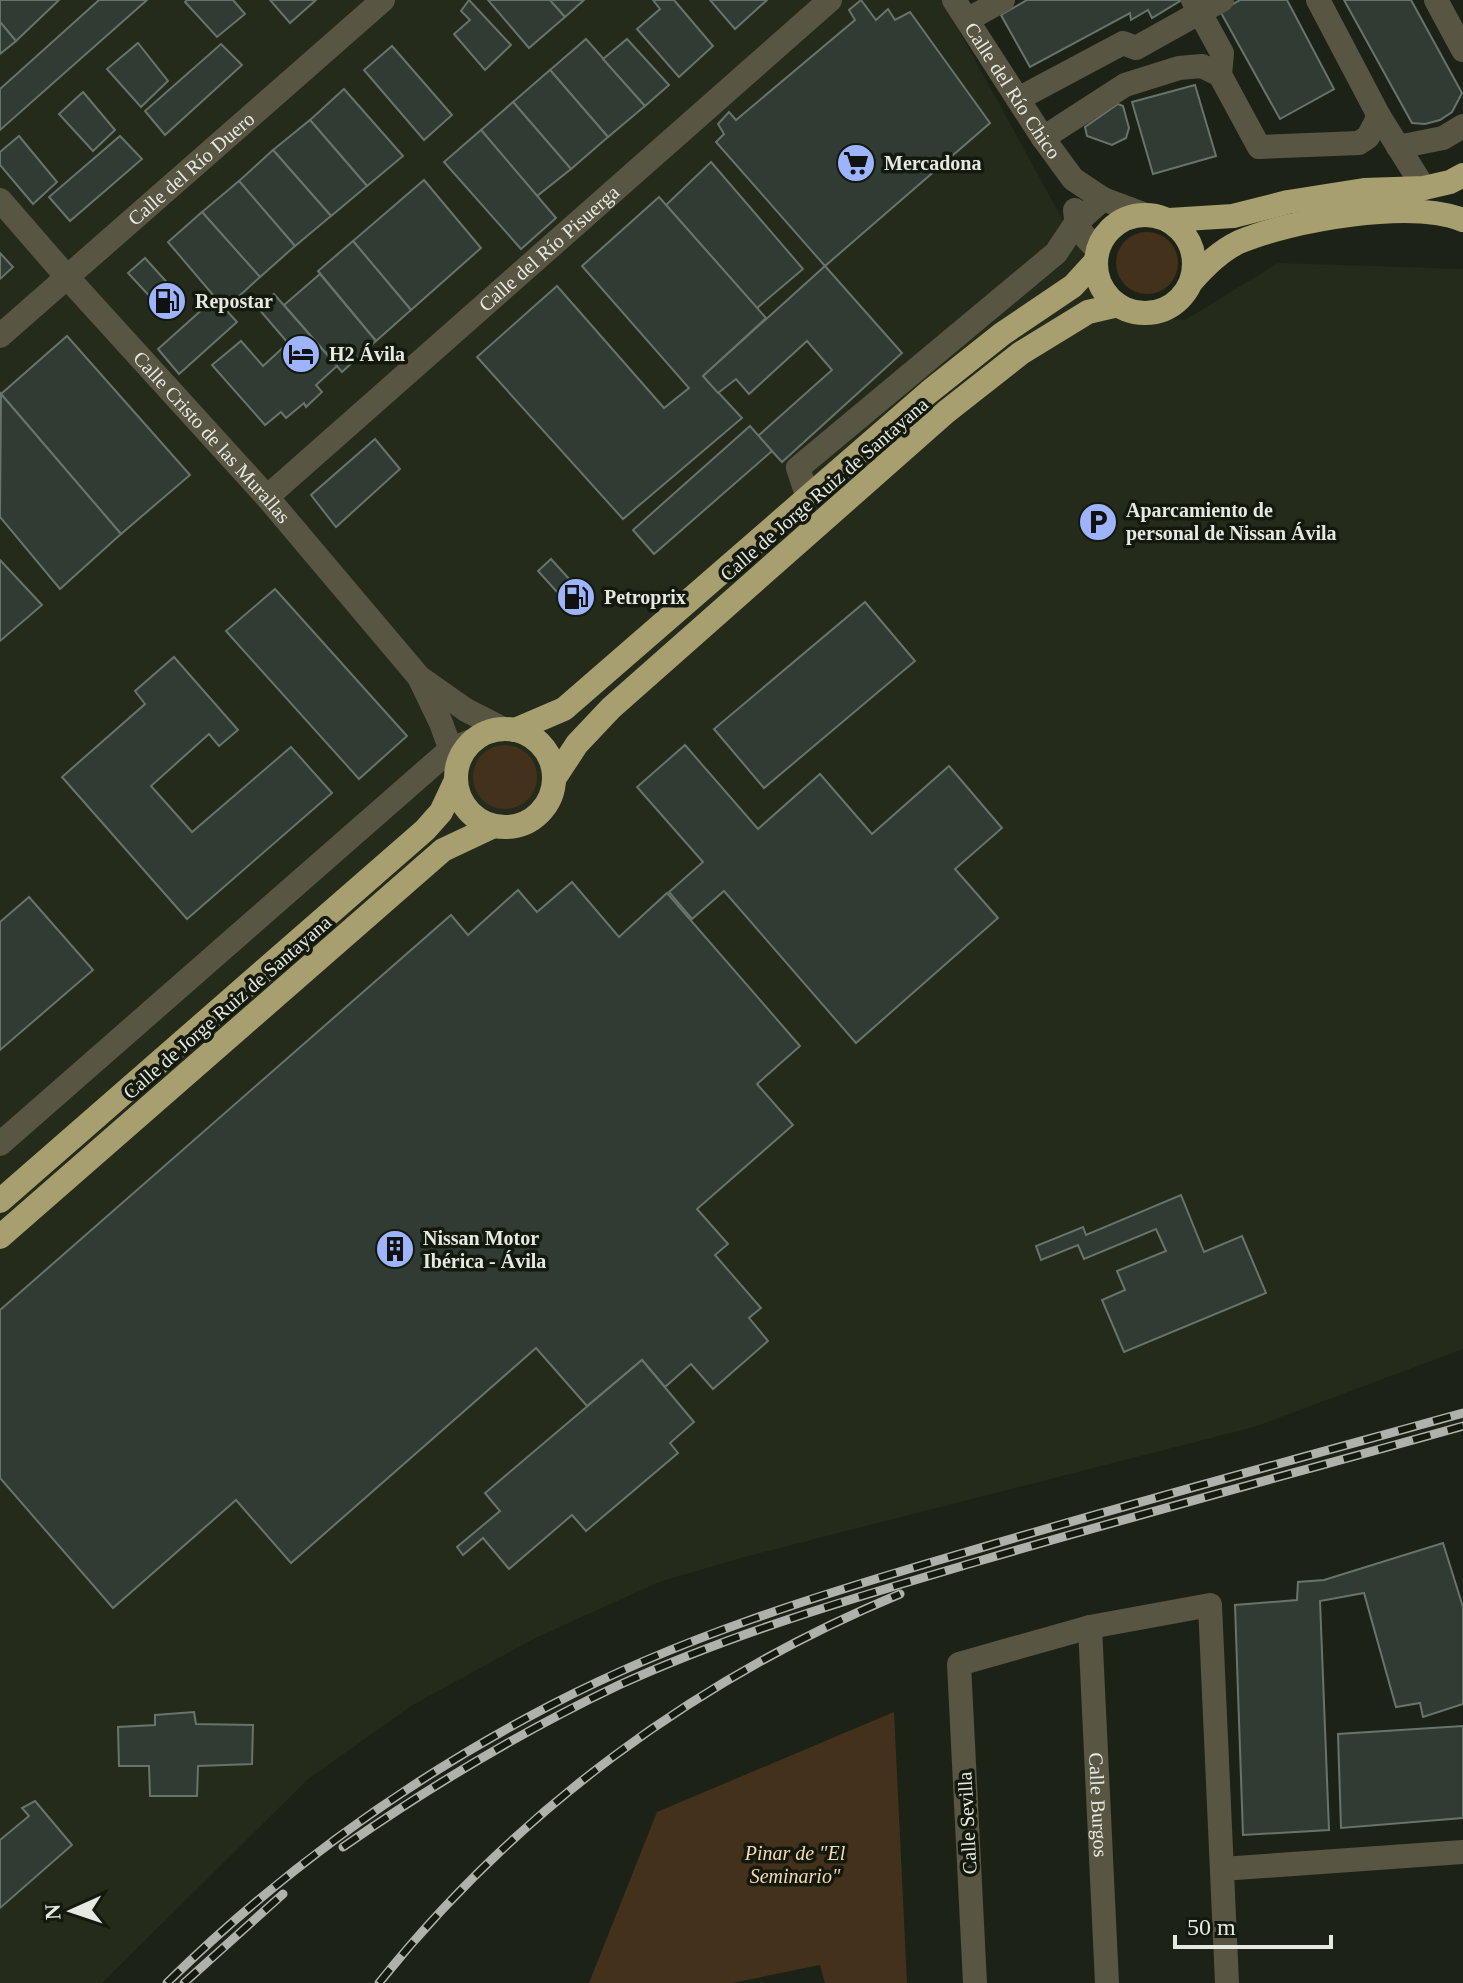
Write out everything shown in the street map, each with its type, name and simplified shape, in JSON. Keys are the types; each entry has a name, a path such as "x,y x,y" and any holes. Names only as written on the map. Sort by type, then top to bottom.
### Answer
{"highway":[{"path":"1143,214 1169,220 1233,216 1288,202 1364,190 1424,188 1450,182 1463,175"},
{"name":"Calle de Jorge Ruiz de Santayana","path":"0,1237 443,850 494,826 510,827 525,823 539,814 548,801 554,779 577,744 611,708 946,412 1034,345 1088,312 1118,305 1130,311 1157,312 1180,299 1215,257 1238,243 1282,227 1365,213 1425,213 1463,220"},
{"name":"Calle de Jorge Ruiz de Santayana","path":"0,1201 425,830 441,812 455,766 474,740 487,732 509,730 564,709 929,392 1002,334 1073,286 1097,255 1108,232 1118,223 1143,214"},
{"path":"1169,220 1180,229 1193,253 1195,267 1192,281"},
{"path":"1097,255 1098,278 1106,293 1118,305"},
{"path":"509,730 531,736 543,747 551,762 554,779"},
{"path":"455,766 459,796 468,810 480,821 494,826"}],"street":[{"name":"Calle del Río Duero","path":"0,336 383,0"},
{"name":"Calle del Río Pisuerga","path":"267,497 830,0"},
{"path":"960,10 1003,0"},
{"path":"1018,99 1123,43 1136,48 1197,7 1222,0"},
{"path":"1318,0 1379,116 1424,188"},
{"path":"1436,0 1463,50"},
{"path":"1197,7 1222,53 1220,75 1259,147 1359,143 1368,137 1379,116"},
{"name":"Calle del Río Chico","path":"960,10 1073,179 1103,199 1143,214"},
{"path":"1043,138 1125,85 1179,68 1202,66 1220,75"},
{"path":"1398,147 1443,138 1463,126"},
{"name":"Calle del Río Chico","path":"1073,179 1076,223"},
{"name":"Calle de Jorge Ruiz de Santayana","path":"808,498 798,468 1056,253 1076,223 1103,199"},
{"name":"Calle Cristo de las Murallas","path":"0,200 267,497 419,677 466,710 509,730"},
{"path":"1076,223 1097,255"},
{"name":"Calle Cristo de las Murallas","path":"419,677 455,766"},
{"name":"Calle de Jorge Ruiz de Santayana","path":"0,1144 455,766"},
{"path":"1090,1627 1210,1605 1227,1983"},
{"name":"Calle Sevilla","path":"975,1983 959,1664 1090,1627"},
{"name":"Calle Burgos","path":"1090,1627 1107,1983"},
{"path":"1222,1869 1463,1852"}],"shaded area":[{"path":"0,0 942,0 1070,233 1127,318 1185,320 1278,263 1463,269 1463,1349 1254,1427 748,1556 659,1582 533,1639 411,1706 307,1780 102,1983 0,1983"}],"green space":[{"path":"1141,232 1153,232 1169,241 1176,251 1176,275 1169,285 1153,294 1141,294 1121,280 1116,269 1116,257 1130,237"},
{"path":"505,745 523,751 531,759 537,777 531,795 523,803 505,809 487,803 479,795 473,777 479,759 487,751"},
{"name":"Pinar de \"El Seminario\"","path":"894,1712 907,1983 825,1983 820,1965 732,1983 589,1983 657,1812"}],"building":[{"path":"0,0 59,0 16,41 0,22"},
{"path":"99,0 147,0 0,130 0,89"},
{"path":"233,0 245,14 217,37 185,2"},
{"path":"270,0 316,0 290,23"},
{"path":"469,0 511,45 485,70 454,34 470,20 461,11"},
{"path":"488,0 550,0 565,17 529,48"},
{"path":"550,0 584,0 565,17"},
{"path":"653,0 674,0 713,46 679,77 637,29 660,9"},
{"path":"710,0 767,0 735,29"},
{"path":"861,0 876,20 888,9 895,20 910,12 990,123 825,266 716,142 724,134 718,124 729,112 736,120 855,20 849,10"},
{"path":"1027,0 1180,1 1152,18 1148,10 1131,20 1130,13 1030,67 1001,15"},
{"path":"1240,0 1287,0 1334,89 1280,119 1220,11"},
{"path":"1344,0 1411,0 1462,93 1452,112 1440,120 1412,123"},
{"path":"0,22 16,41 0,54"},
{"path":"586,39 645,106 608,137 550,70"},
{"path":"627,39 669,85 645,106 603,59"},
{"path":"138,43 168,81 141,107 107,69"},
{"path":"221,44 242,65 165,135 145,111"},
{"path":"392,46 452,115 424,140 364,70"},
{"path":"550,70 608,137 571,169 513,102"},
{"path":"1195,85 1216,156 1153,174 1132,102"},
{"path":"344,89 403,156 367,186 310,120"},
{"path":"83,92 115,130 93,151 59,114"},
{"path":"513,102 571,169 537,196 481,130"},
{"path":"1118,104 1123,106 1129,128 1126,138 1112,145 1087,136 1085,127"},
{"path":"310,120 367,186 331,216 273,150"},
{"path":"481,130 556,218 521,249 444,162"},
{"path":"19,136 57,182 33,204 0,165 0,152"},
{"path":"120,136 142,159 70,221 49,197"},
{"path":"273,150 331,216 295,246 239,181"},
{"path":"711,162 803,269 757,308 666,205"},
{"path":"424,180 481,248 411,310 353,241"},
{"path":"239,181 295,246 260,277 202,212"},
{"path":"659,197 766,318 703,376 742,418 623,519 477,357 557,286 664,408 689,388 582,266"},
{"path":"202,212 260,277 225,309 168,242"},
{"path":"353,241 411,310 376,341 318,271"},
{"path":"0,253 13,267 0,279"},
{"path":"145,258 172,288 156,303 128,273"},
{"path":"825,266 902,353 782,462 758,436 832,370 807,341 749,394 736,379 718,393 703,376"},
{"path":"320,274 376,341 342,372 284,305"},
{"name":"H2 Ávila","path":"274,294 337,366 316,385 322,392 306,407 304,403 286,418 281,412 265,425 212,365 241,341 263,366 288,343 258,308"},
{"path":"215,298 237,322 179,374 158,349"},
{"path":"67,336 190,475 121,534 1,394"},
{"path":"1,394 121,534 60,589 0,517"},
{"path":"750,426 772,451 654,554 633,530"},
{"path":"375,439 400,469 336,527 311,495"},
{"path":"551,559 581,592 568,604 538,571"},
{"path":"0,560 42,605 0,641"},
{"path":"275,589 407,736 359,779 226,631"},
{"path":"865,602 915,661 764,788 714,729"},
{"path":"174,657 238,730 219,746 209,734 151,786 192,832 291,747 332,793 187,919 62,777 145,704 135,691"},
{"path":"685,745 758,829 820,774 872,834 949,766 1002,828 955,869 998,918 856,1043 724,891 692,919 669,892 703,862 637,787"},
{"name":"Nissan Motor Ibérica - Ávila","path":"572,882 619,937 667,893 800,1046 757,1084 793,1125 697,1209 728,1244 715,1255 761,1308 749,1318 768,1341 713,1389 691,1364 665,1387 642,1360 587,1406 536,1348 291,1563 236,1500 113,1608 0,1478 0,1310 451,915 468,935 518,890 537,912"},
{"path":"29,897 93,970 0,1050 0,922"},
{"path":"1181,1195 1204,1252 1242,1236 1266,1293 1124,1352 1102,1300 1125,1290 1117,1271 1166,1251 1156,1229 1084,1259 1078,1245 1041,1260 1036,1246 1083,1227 1086,1235"},
{"path":"642,1360 694,1422 670,1443 678,1453 586,1531 572,1515 509,1569 483,1538 463,1555 457,1547 500,1511 485,1493"},
{"path":"1443,1543 1463,1607 1463,1704 1423,1717 1420,1703 1396,1707 1364,1593 1320,1601 1329,1830 1243,1835 1235,1605 1297,1600 1298,1582 1324,1580"},
{"path":"194,1712 196,1724 253,1725 252,1764 198,1766 197,1796 150,1796 149,1766 119,1766 118,1727 155,1725 155,1715"},
{"path":"1463,1726 1463,1818 1341,1828 1338,1734"},
{"path":"35,1801 72,1845 0,1908 0,1840 29,1816 22,1808"}],"railway":[{"path":"167,1983 301,1865 397,1796 551,1705 650,1658 805,1601 910,1569 1463,1413"},
{"path":"343,1847 512,1740 619,1685 707,1648 979,1561 1463,1426"},
{"path":"379,1983 432,1920 490,1861 551,1806 615,1756 682,1709 752,1666 900,1594"},
{"path":"184,1983 283,1894"}],"place":[{"name":"Mercadona","path":"856,163"},
{"name":"Repostar","path":"167,301"},
{"name":"H2 Ávila","path":"301,354"},
{"name":"Aparcamiento de personal de Nissan Ávila","path":"1098,522"},
{"name":"Petroprix","path":"576,597"},
{"name":"Nissan Motor Ibérica - Ávila","path":"395,1249"}]}
